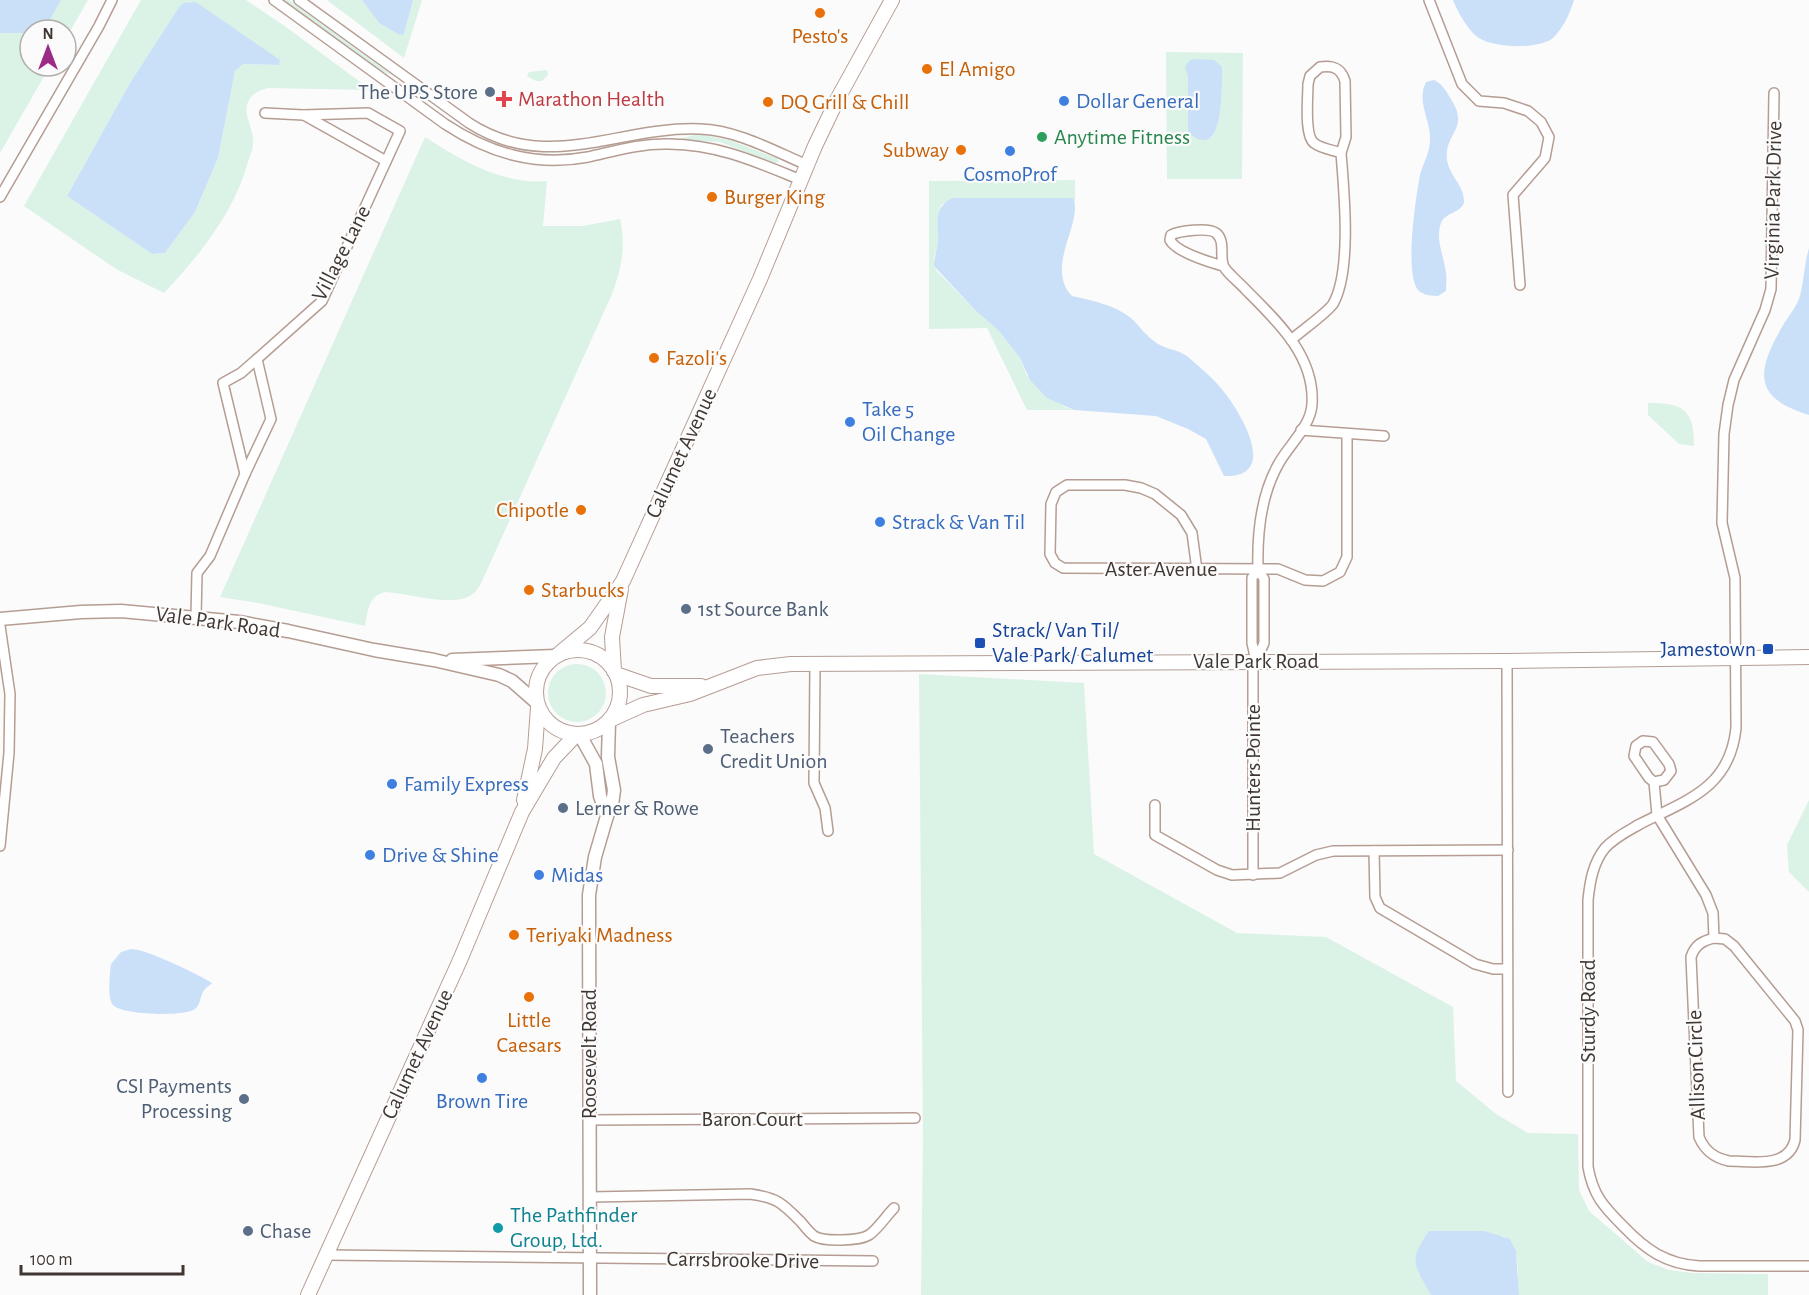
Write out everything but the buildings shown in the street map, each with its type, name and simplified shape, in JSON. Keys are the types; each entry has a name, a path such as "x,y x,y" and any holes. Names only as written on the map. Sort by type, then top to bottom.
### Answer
{"main road":[{"name":"Calumet Avenue","path":"558,654 590,628 623,580 760,279 807,165 838,98 892,0"},
{"name":"Calumet Avenue","path":"615,672 612,637 623,580"},
{"path":"573,650 592,653 606,661 615,672 620,687 620,696 610,720 596,730 578,735 556,728 537,704 536,686 539,674 546,663 558,654 573,650"},
{"name":"Vale Park Road","path":"610,720 643,705 690,694 757,668 774,665 1809,657"},
{"name":"Vale Park Road","path":"615,672 651,686 706,687"},
{"name":"Calumet Avenue","path":"522,812 535,749 537,704"},
{"name":"Calumet Avenue","path":"308,1295 460,960 522,812 554,758 578,735"}],"street":[{"path":"0,197 112,0"},
{"path":"99,26 118,0"},
{"path":"274,0 445,124 466,138 488,148 524,159 550,161 574,159 641,145 669,144 706,147 744,157 801,180"},
{"path":"299,0 469,123 510,141 558,147 594,143 655,131 703,129 746,140 807,165"},
{"path":"1429,0 1462,84 1479,101 1504,103 1528,111 1542,122 1549,137 1545,158 1513,195 1520,285"},
{"path":"1291,340 1332,305 1341,283 1344,258 1341,153 1346,137 1345,81 1342,73 1335,67 1320,67 1310,76 1308,84 1308,134 1312,142 1341,153"},
{"name":"Virginia Park Drive","path":"1735,657 1735,578 1722,523 1724,434 1734,380 1765,310 1771,288 1774,93"},
{"name":"Village Lane","path":"245,474 223,383 241,373 257,360 322,301 400,131 368,113 303,115 265,113"},
{"name":"Village Lane","path":"303,115 386,161"},
{"path":"1211,230 1221,241 1223,266 1173,246 1170,240 1172,235 1179,231 1211,230"},
{"name":"Hunters Pointe","path":"1223,266 1275,320 1302,354 1311,382 1312,406 1308,419 1278,463 1269,486 1261,519 1258,569 1264,579 1264,644 1255,661 1252,875"},
{"path":"196,617 197,573 210,556 245,474 272,419 257,360"},
{"path":"1301,430 1384,435"},
{"name":"Aster Avenue","path":"1197,570 1192,533 1181,515 1155,494 1125,485 1067,485 1056,492 1051,504 1050,554 1055,563 1063,568 1197,570 1284,570 1300,578 1317,582 1333,578 1345,565 1347,557 1347,434"},
{"name":"Vale Park Road","path":"0,619 121,611 196,617 288,631 374,651 434,660 503,677 512,681 537,704"},
{"path":"0,626 10,694 9,753 0,846"},
{"name":"Vale Park Road","path":"434,660 519,658 558,654"},
{"name":"Sturdy Road","path":"1735,657 1735,745 1728,762 1718,777 1706,788 1618,836 1596,863 1590,880 1588,900 1588,1167 1596,1197 1633,1237 1653,1254 1684,1265 1809,1266"},
{"path":"1507,661 1508,1092"},
{"path":"815,664 814,783 825,808 828,831"},
{"name":"Roosevelt Road","path":"590,1295 589,896 591,875 612,805 614,790 608,757 610,720"},
{"path":"578,735 596,764 600,796 607,816"},
{"path":"1654,782 1664,780 1671,771 1669,764 1653,742 1643,741 1636,746 1634,756 1654,782 1657,815 1706,895 1713,914 1714,938"},
{"path":"1155,804 1155,835 1217,870 1232,875 1280,873 1325,852 1508,850"},
{"path":"1374,851 1375,897 1380,908 1475,964 1492,969 1508,969"},
{"name":"Allison Circle","path":"1714,938 1725,939 1734,946 1795,1021 1798,1030 1795,1140 1791,1152 1779,1160 1728,1161 1721,1159 1707,1151 1699,1137 1691,957 1694,949 1704,940 1714,938"},
{"name":"Baron Court","path":"590,1120 915,1118"},
{"path":"590,1197 750,1194 765,1196 778,1200 813,1235 833,1240 861,1238 870,1234 894,1208"},
{"name":"Carrsbrooke Drive","path":"326,1255 873,1261"}],"green space":[{"path":"61,0 88,0 78,18 50,18"},
{"path":"141,0 246,0 371,90 268,88 252,96 248,102 247,113 253,146 234,198 203,248 164,293 116,269 24,206","holes":["183,3 279,65 243,64 235,71 218,158 195,212 165,253 152,254 67,196 130,83"]},
{"path":"281,0 289,0 392,75 377,70"},
{"path":"327,0 362,0 379,23 404,34 413,0 422,0 404,58"},
{"path":"18,32 18,78 43,78 0,153 0,33"},
{"path":"1166,52 1243,53 1242,179 1167,179","holes":["1222,67 1220,113 1211,138 1188,106 1188,76"]},
{"path":"547,70 548,75 542,81 536,81 527,76 529,72"},
{"path":"698,134 729,140 777,158 779,162 774,163 720,142 664,140 676,140"},
{"path":"425,137 468,162 498,175 530,181 547,181 543,226 583,226 620,219 623,238 622,256 612,294 482,581 474,593 466,598 444,600 385,592 372,601 365,626 220,597"},
{"path":"1075,180 1075,202 1072,198 952,198 941,205 938,214 938,244 934,257 936,270 999,331 1020,358 1027,376 1065,407 1074,410 1027,410 987,328 929,329 929,181"},
{"path":"1648,403 1670,405 1684,411 1692,424 1694,446 1679,444 1648,415"},
{"path":"571,664 583,664 598,672 606,687 606,699 598,714 583,722 571,722 556,714 548,699 548,687 556,672"},
{"path":"919,674 1084,683 1094,854 1237,933 1326,937 1453,1007 1456,1081 1496,1114 1528,1133 1578,1134 1579,1190 1589,1211 1648,1262 1669,1270 1693,1273 1768,1274 1768,1295 1519,1295 1516,1254 1514,1247 1503,1236 1418,1272 1431,1295 921,1295 923,1138"},
{"path":"1809,800 1809,892 1789,872 1787,845"}],"water":[{"path":"0,0 61,0 51,18 18,18 18,33 0,33"},
{"path":"362,0 413,0 404,34 400,35 379,23"},
{"path":"1453,0 1574,0 1566,20 1554,37 1529,46 1506,46 1479,38 1464,21"},
{"path":"196,2 280,60 279,65 243,64 235,71 218,158 195,212 165,253 152,254 67,196 130,83 180,6 183,3"},
{"path":"1193,59 1214,60 1222,67 1222,97 1218,121 1211,138 1204,140 1188,131 1188,76 1185,68"},
{"path":"1434,80 1446,91 1458,116 1458,124 1447,150 1447,160 1464,197 1463,205 1443,220 1439,229 1446,291 1438,296 1420,292 1415,284 1411,255 1418,186 1430,144 1430,133 1423,104 1423,89 1426,82"},
{"path":"952,198 1073,198 1074,219 1063,259 1064,284 1072,296 1103,304 1124,313 1158,344 1187,356 1209,375 1228,397 1245,425 1251,440 1253,455 1251,466 1241,474 1224,476 1206,439 1188,429 1156,416 1074,410 1047,398 1030,380 1020,358 999,331 975,310 934,266 939,211"},
{"path":"1809,248 1809,415 1791,408 1769,392 1764,370 1773,343 1799,299"},
{"path":"131,949 160,957 212,983 203,991 197,1007 189,1012 153,1014 128,1011 113,1005 109,991 111,964 121,952"},
{"path":"1429,1231 1484,1231 1510,1239 1516,1251 1519,1295 1431,1295 1416,1263 1418,1249"}],"place":[{"name":"Pesto's","path":"820,13"},
{"name":"El Amigo","path":"927,69"},
{"name":"The UPS Store","path":"490,92"},
{"name":"Marathon Health","path":"504,99"},
{"name":"Dollar General","path":"1064,101"},
{"name":"DQ Grill & Chill","path":"768,102"},
{"name":"Anytime Fitness","path":"1042,137"},
{"name":"Subway","path":"961,150"},
{"name":"CosmoProf","path":"1010,151"},
{"name":"Burger King","path":"712,197"},
{"name":"Fazoli's","path":"654,358"},
{"name":"Take 5 Oil Change","path":"850,422"},
{"name":"Chipotle","path":"581,510"},
{"name":"Strack & Van Til","path":"880,522"},
{"name":"Starbucks","path":"529,590"},
{"name":"1st Source Bank","path":"686,609"},
{"name":"Strack/ Van Til/ Vale Park/ Calumet","path":"980,643"},
{"name":"Jamestown","path":"1768,649"},
{"name":"Teachers Credit Union","path":"708,749"},
{"name":"Family Express","path":"392,784"},
{"name":"Lerner & Rowe","path":"563,808"},
{"name":"Drive & Shine","path":"370,855"},
{"name":"Midas","path":"539,875"},
{"name":"Teriyaki Madness","path":"514,935"},
{"name":"Little Caesars","path":"529,997"},
{"name":"Brown Tire","path":"482,1078"},
{"name":"CSI Payments Processing","path":"244,1099"},
{"name":"The Pathfinder Group, Ltd.","path":"498,1228"},
{"name":"Chase","path":"248,1231"}]}
